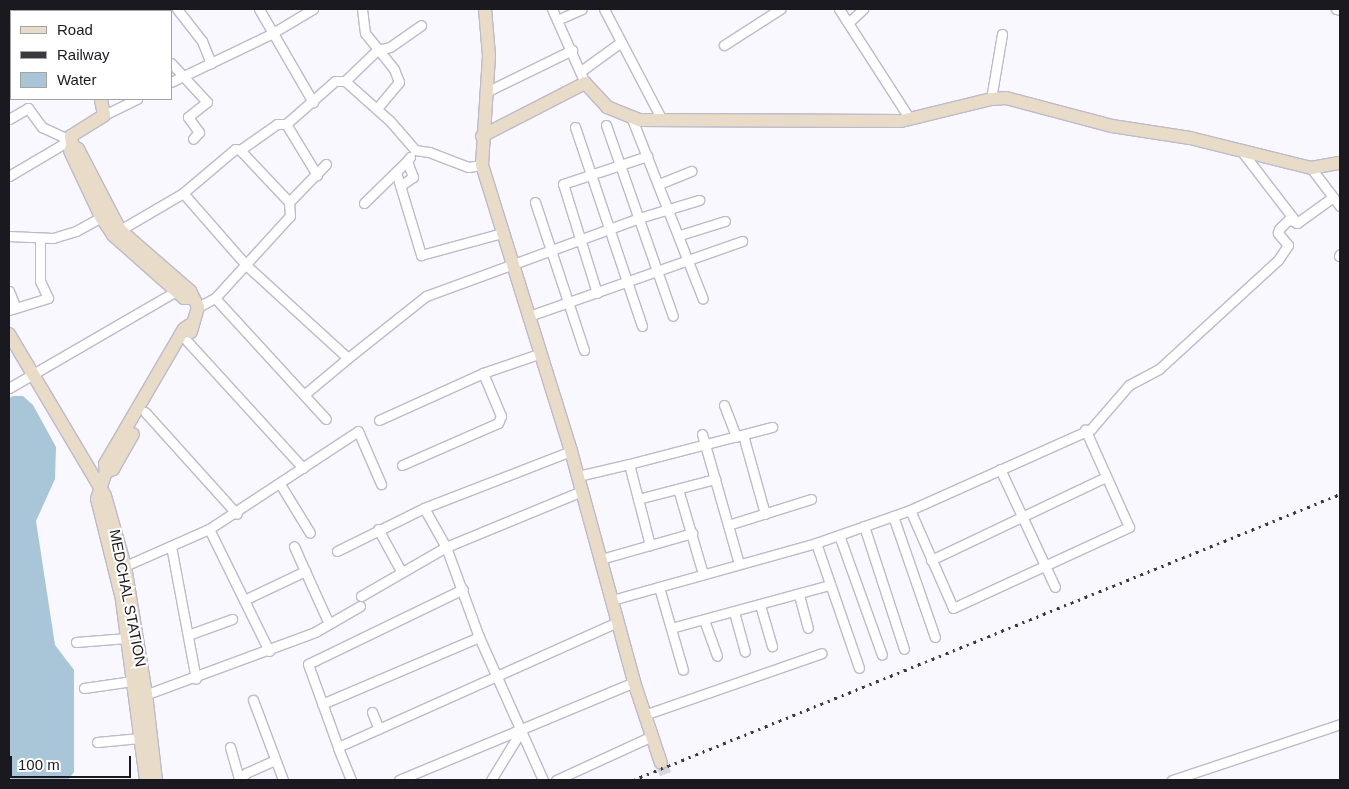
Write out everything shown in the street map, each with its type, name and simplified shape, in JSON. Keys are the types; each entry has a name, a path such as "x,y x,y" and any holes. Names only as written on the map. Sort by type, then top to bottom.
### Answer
{"street":[{"path":"177,9 202,41 211,63"},
{"path":"259,9 313,102"},
{"path":"172,82 272,34 311,9"},
{"path":"362,9 365,16 363,28 377,50 394,69 399,82 376,109"},
{"path":"485,9 489,56 482,136 482,165 571,451 634,682 650,736 661,764"},
{"path":"552,9 583,77 607,107 632,119 910,119 991,99 1015,99 1112,126 1190,138 1243,153 1312,168 1340,163"},
{"path":"557,20 582,9"},
{"path":"604,9 662,120"},
{"path":"724,45 780,9"},
{"path":"839,9 910,119"},
{"path":"848,22 863,9"},
{"path":"1336,9 1340,10"},
{"path":"345,81 377,50 390,47 421,25"},
{"path":"991,99 1002,34"},
{"path":"482,136 583,77 622,42"},
{"path":"486,92 572,50"},
{"path":"172,64 181,78 206,102 188,117 199,132 193,139"},
{"path":"120,230 184,193 235,149 240,150 277,124 286,124 335,81 345,81 376,109 415,150 429,152 468,167 482,165"},
{"path":"100,100 104,115"},
{"path":"135,100 104,115 71,136 70,152 101,217 113,236 184,298 195,303 215,298 290,216 289,202 240,150"},
{"path":"9,119 28,108 42,126 71,142 78,149 120,230 190,291 195,303 187,341 113,469 106,472"},
{"path":"632,119 670,208 703,299"},
{"path":"286,124 317,175"},
{"path":"606,125 673,316"},
{"path":"575,127 642,326"},
{"path":"9,176 71,142"},
{"path":"364,204 407,161 415,150"},
{"path":"1243,153 1297,222"},
{"path":"597,293 563,184 592,176 647,156"},
{"path":"400,186 413,177 407,161"},
{"path":"289,202 326,164"},
{"path":"1312,168 1340,206"},
{"path":"659,184 692,171"},
{"path":"396,172 421,255 502,233"},
{"path":"184,193 246,265 348,358"},
{"path":"1297,222 1333,197"},
{"path":"305,394 426,296 639,218 699,200"},
{"path":"536,202 584,350"},
{"path":"9,236 53,238 76,232 101,217"},
{"path":"612,600 816,543 910,510 1096,425 1129,385 1159,368 1278,260 1288,245 1278,234 1279,229 1290,219 1297,222"},
{"path":"680,235 725,221"},
{"path":"9,291 12,309 49,296 40,281 40,238"},
{"path":"529,316 742,241"},
{"path":"9,388 176,291"},
{"path":"215,298 326,419"},
{"path":"146,780 140,738 140,696 132,680 122,599 97,499 106,472 106,464 184,329 190,325"},
{"name":"MEDCHAL STATION","path":"9,334 105,496 124,566 140,696 156,780"},
{"path":"187,341 303,468"},
{"path":"379,420 483,373 541,353"},
{"path":"402,465 498,423 501,416 483,373"},
{"path":"724,405 739,436 765,514"},
{"path":"145,412 236,514"},
{"path":"578,476 772,427"},
{"path":"910,510 953,608 1129,527 1085,429"},
{"path":"124,566 209,529 236,514 358,431 381,484"},
{"path":"702,434 739,564"},
{"path":"338,551 378,529 424,508 571,451"},
{"path":"629,464 650,545"},
{"path":"1000,469 1055,587"},
{"path":"931,560 1106,477"},
{"path":"638,499 715,479"},
{"path":"280,484 310,533"},
{"path":"678,488 703,574"},
{"path":"361,596 401,571 446,547 582,491"},
{"path":"728,525 811,499"},
{"path":"424,508 446,547 463,589 479,637 543,780"},
{"path":"893,516 935,638"},
{"path":"864,526 904,650"},
{"path":"209,529 269,651"},
{"path":"378,529 401,571"},
{"path":"601,559 692,533"},
{"path":"839,535 882,655"},
{"path":"816,543 859,668"},
{"path":"171,546 196,679"},
{"path":"294,546 328,624"},
{"path":"244,600 305,571"},
{"path":"671,628 799,595 829,585"},
{"path":"659,587 683,670"},
{"path":"351,780 308,664 361,636 463,589"},
{"path":"799,595 808,628"},
{"path":"760,605 772,646"},
{"path":"140,696 196,679 269,651 328,624 360,606"},
{"path":"734,612 745,652"},
{"path":"188,634 232,619"},
{"path":"704,620 717,656"},
{"path":"338,747 497,678 618,622"},
{"path":"322,704 479,637"},
{"path":"76,642 127,638"},
{"path":"644,715 822,653"},
{"path":"84,688 132,680"},
{"path":"399,780 521,731 634,682"},
{"path":"253,700 283,780"},
{"path":"372,712 379,729"},
{"path":"1172,780 1340,724"},
{"path":"491,780 521,731"},
{"path":"556,780 650,736"},
{"path":"97,742 140,738"},
{"path":"230,747 238,779 275,760"}],"water":[{"path":"23,396 33,405 56,447 55,479 36,521 55,645 74,670 74,772 68,780 9,780 9,398"}],"tunnel":[{"path":"661,763 668,780"}],"railway":[{"path":"633,780 1340,494"}]}
